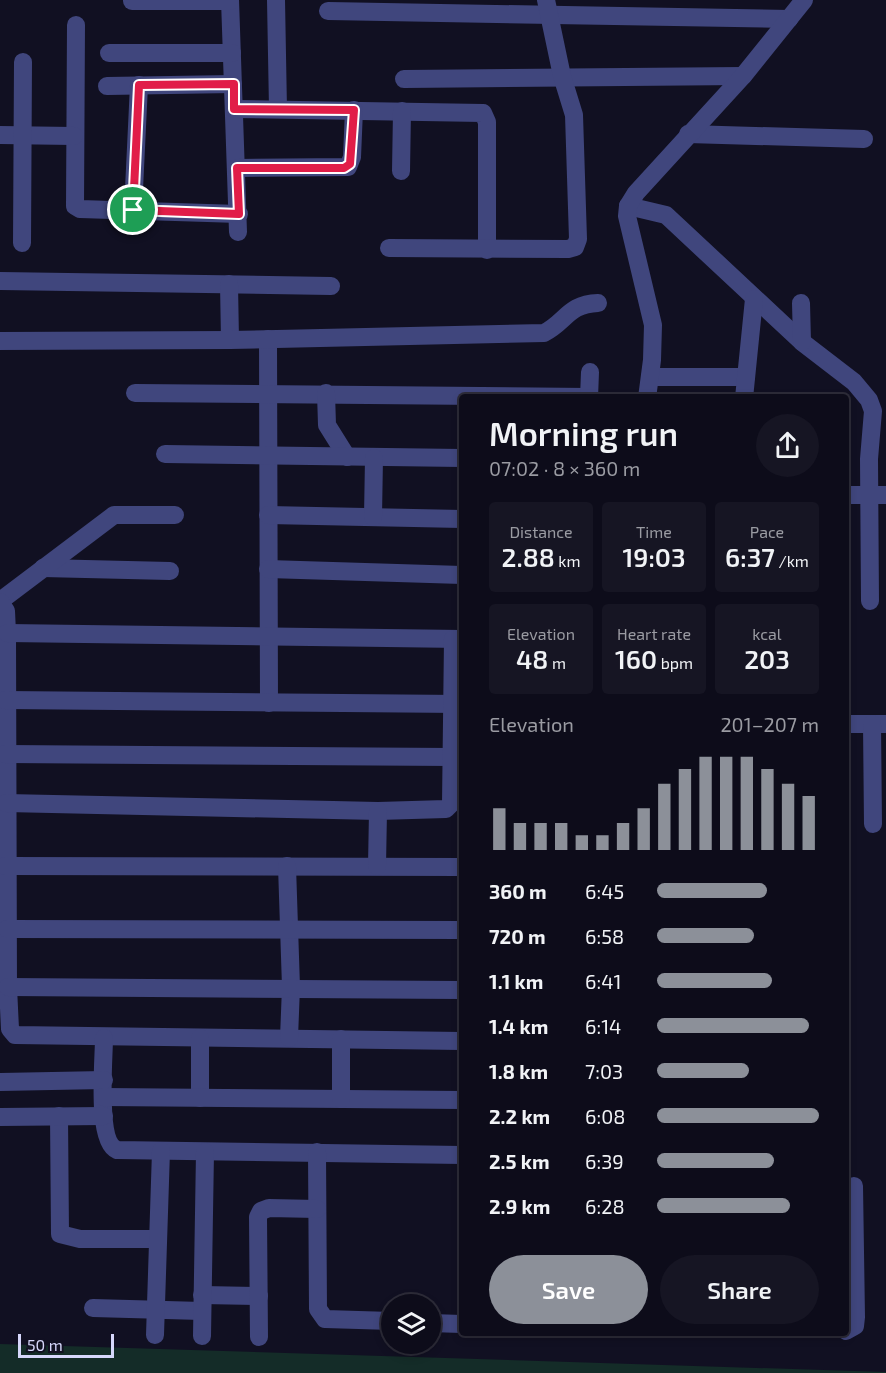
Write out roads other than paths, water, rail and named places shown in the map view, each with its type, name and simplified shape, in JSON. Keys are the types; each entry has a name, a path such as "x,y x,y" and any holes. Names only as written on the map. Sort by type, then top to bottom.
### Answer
{"street":[{"path":"132,1 230,0 238,232"},
{"path":"276,0 278,109"},
{"path":"648,394 652,325 630,233 628,206 636,193 688,134 743,76 804,0"},
{"path":"328,11 426,6 547,7 789,19"},
{"path":"389,248 487,250 575,247 578,239 576,138 569,96 562,76 547,7"},
{"path":"76,25 75,206 80,209 239,214"},
{"path":"109,53 232,53"},
{"path":"22,62 22,243"},
{"path":"404,79 743,76"},
{"path":"107,86 234,84"},
{"path":"133,210 139,85"},
{"path":"234,109 478,111 486,116 487,250"},
{"path":"237,168 348,166 352,157 354,110"},
{"path":"401,171 402,111"},
{"path":"688,134 864,139"},
{"path":"0,135 74,136"},
{"path":"628,206 655,210 666,215 802,342 854,382 869,400 873,411 878,495 870,601"},
{"path":"0,281 331,286"},
{"path":"229,284 230,340"},
{"path":"744,394 754,299"},
{"path":"0,341 230,340 544,333 572,310 581,305 598,303"},
{"path":"801,303 802,342"},
{"path":"268,339 269,703"},
{"path":"589,394 590,372"},
{"path":"650,376 746,377"},
{"path":"135,393 459,395"},
{"path":"326,393 327,425 347,457"},
{"path":"165,454 459,459"},
{"path":"373,517 374,458"},
{"path":"849,495 878,495"},
{"path":"268,514 459,519"},
{"path":"176,515 114,515 0,601 6,611 7,633 5,866 8,1026 104,1038 459,1041"},
{"path":"44,568 170,571"},
{"path":"268,569 459,575"},
{"path":"6,804 378,811 450,807 458,704 458,639 7,633"},
{"path":"5,700 458,704"},
{"path":"849,724 879,724 873,824"},
{"path":"5,754 453,757"},
{"path":"377,866 378,811"},
{"path":"5,866 459,867"},
{"path":"287,866 291,987 289,1038"},
{"path":"7,929 459,930"},
{"path":"8,987 291,987 459,990"},
{"path":"104,1038 104,1116 107,1141 111,1148 205,1152 459,1155"},
{"path":"200,1038 200,1098"},
{"path":"341,1039 341,1099"},
{"path":"0,1083 104,1088 200,1098 459,1100"},
{"path":"58,1116 60,1234 80,1239 158,1239"},
{"path":"0,1117 104,1116"},
{"path":"155,1335 160,1151"},
{"path":"202,1336 205,1152"},
{"path":"317,1152 318,1309 325,1319 381,1321"},
{"path":"849,1329 855,1326 854,1186"},
{"path":"259,1337 258,1218 261,1211 269,1208 317,1209"},
{"path":"93,1308 155,1309 259,1296"},
{"path":"441,1323 459,1324"}]}
